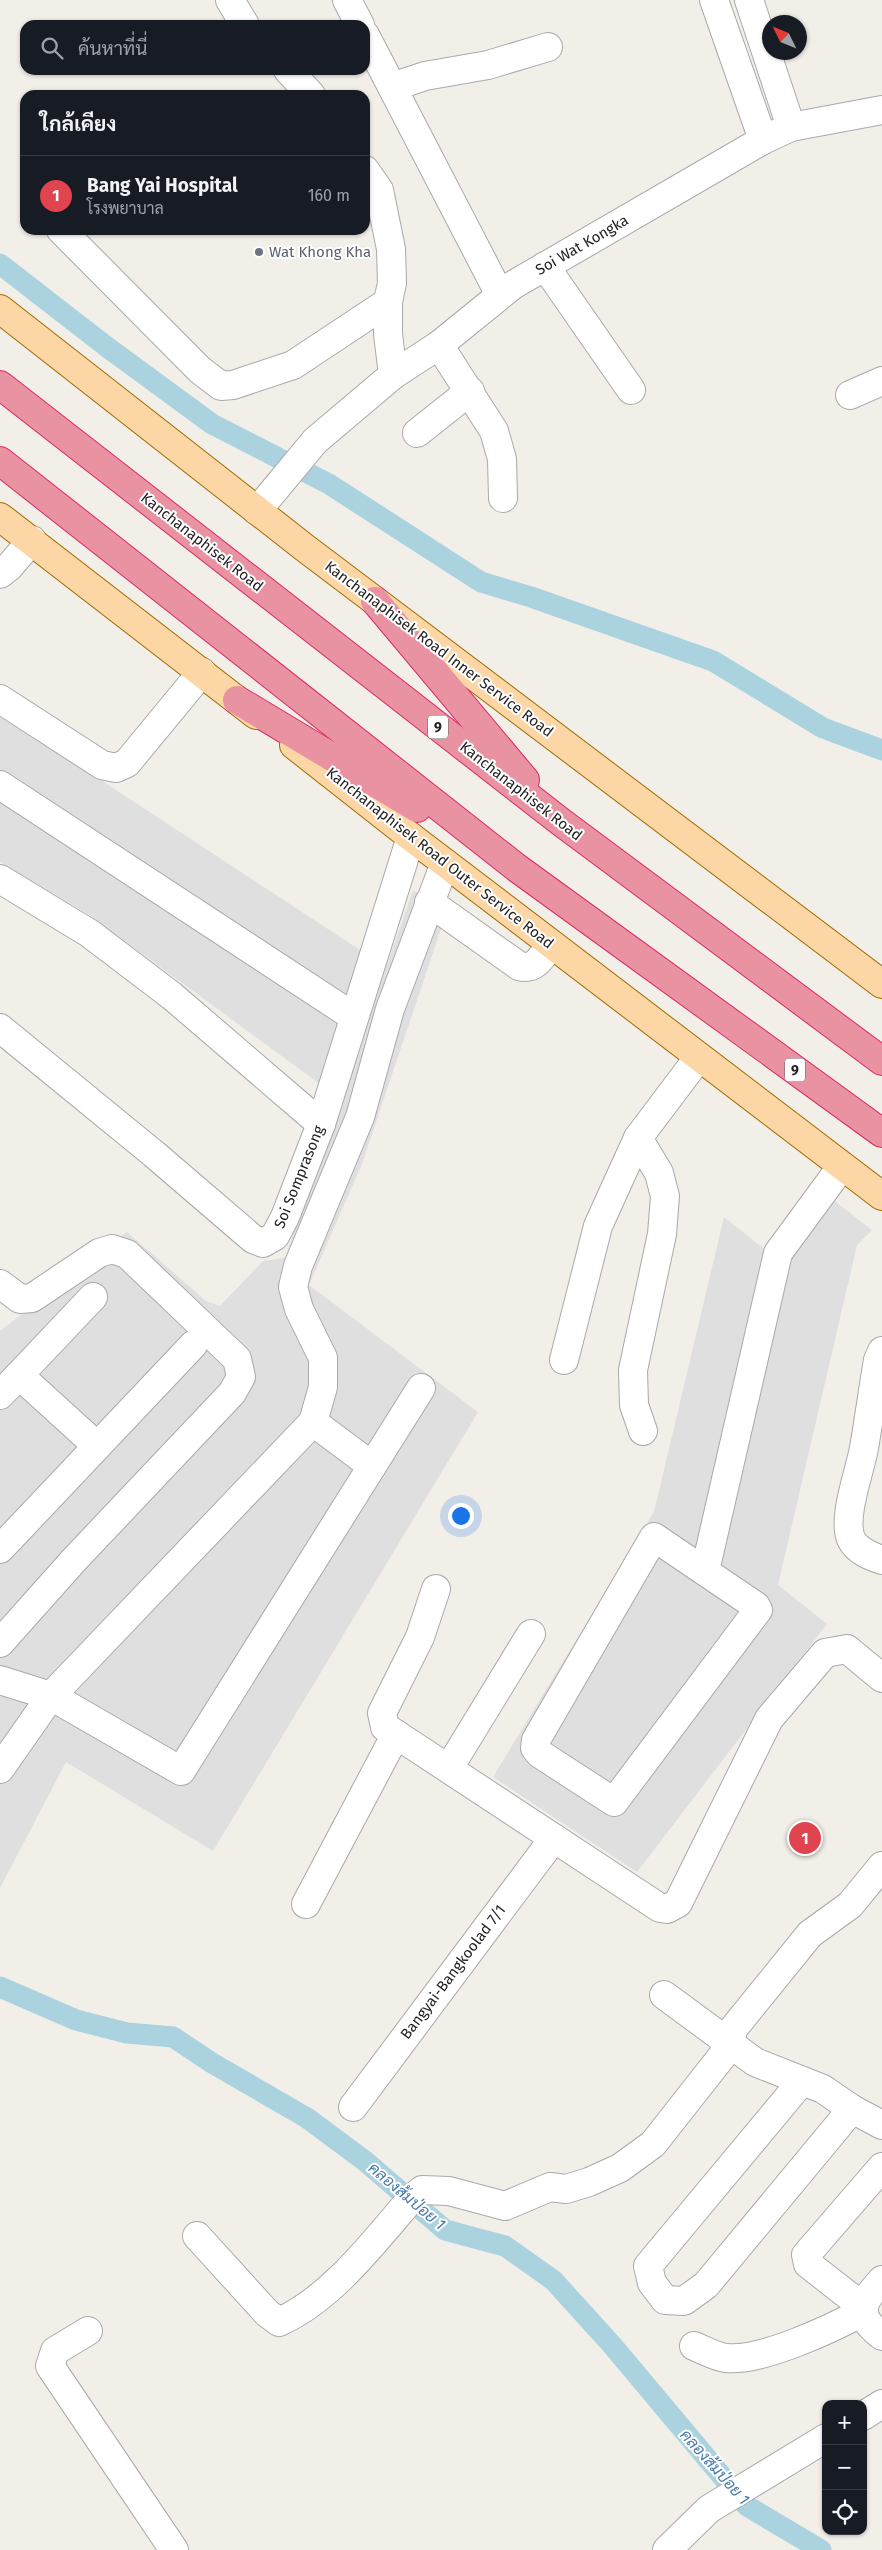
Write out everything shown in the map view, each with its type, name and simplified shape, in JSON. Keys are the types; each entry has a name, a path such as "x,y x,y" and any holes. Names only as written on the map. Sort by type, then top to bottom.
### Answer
{"highway":[{"name":"Kanchanaphisek Road","path":"0,385 561,822 882,1061"},
{"name":"9","path":"0,462 517,868 882,1133"},
{"path":"375,601 561,822"},
{"path":"237,700 517,868"}],"main road":[{"name":"Kanchanaphisek Road Inner Service Road","path":"0,309 375,601 882,984"},
{"name":"Kanchanaphisek Road Outer Service Road","path":"0,517 202,672 410,837 882,1196"}],"street":[{"path":"230,0 242,20"},
{"path":"714,0 763,140"},
{"path":"750,0 791,127"},
{"path":"392,87 425,76 488,65 548,46"},
{"path":"370,52 392,87 500,295"},
{"path":"293,75 306,90"},
{"name":"Soi Wat Kongka","path":"258,511 315,441 393,375 439,345 513,284 763,140 791,127 882,110"},
{"path":"370,177 379,190 391,249 392,283 388,302 388,334 393,375"},
{"path":"66,235 200,370 221,386 233,385 293,365 388,302"},
{"path":"545,266 631,390"},
{"path":"439,345 494,431 502,459 503,498"},
{"path":"850,395 882,381"},
{"path":"417,433 470,391"},
{"path":"0,574 10,567 32,540"},
{"path":"0,698 102,765 116,768 127,763 202,672"},
{"path":"0,785 354,1017"},
{"name":"Soi Somprasong","path":"0,1028 154,1154 253,1239 263,1243 275,1236 285,1217 321,1124 410,837"},
{"path":"0,1769 51,1696 313,1422 323,1387 323,1358 298,1309 293,1286 298,1266 360,1117 390,1010 445,863"},
{"path":"0,879 89,933 112,950 172,996 321,1124"},
{"path":"429,902 519,966 533,967 552,944"},
{"path":"564,1360 598,1226 638,1138 699,1057"},
{"path":"638,1138 659,1173 665,1196 662,1234 633,1370 634,1405 643,1431"},
{"path":"705,1571 778,1253 842,1166"},
{"path":"0,1284 20,1299 32,1298 99,1252 112,1248 127,1254 237,1359 241,1377 232,1393 74,1560 0,1643"},
{"path":"0,1395 93,1297"},
{"path":"0,1549 193,1345"},
{"path":"882,1351 878,1360 849,1526 852,1539 858,1547 865,1554 882,1560"},
{"path":"19,1376 97,1446"},
{"path":"0,1680 51,1696 181,1771 421,1388"},
{"path":"313,1422 372,1466"},
{"path":"654,1537 705,1571 756,1606 757,1613 618,1799 610,1801 540,1754 535,1748 536,1740 654,1537"},
{"path":"436,1589 420,1637 382,1713 385,1727 660,1908 667,1909 678,1903 769,1719 825,1653 847,1649 882,1678"},
{"path":"448,1768 531,1634"},
{"path":"306,1904 396,1734"},
{"name":"Bangyai-Bangkoolad 7/1","path":"353,2107 554,1838"},
{"path":"197,2236 267,2313 279,2322 296,2314 341,2276 411,2199 422,2190 449,2191 505,2206 550,2187 566,2189 589,2182 620,2168 653,2144 730,2044 733,2029 810,1934 850,1905 882,1866"},
{"path":"664,1995 754,2062 823,2089 852,2109 882,2125"},
{"path":"802,2081 648,2266 652,2283 665,2300 684,2301 706,2285 852,2109"},
{"path":"882,2167 806,2255 808,2264 863,2309 870,2325 882,2336"},
{"path":"694,2346 725,2358 745,2359 841,2324 863,2309 865,2299 882,2280"},
{"path":"88,2332 55,2351 50,2366 174,2550"},
{"path":"867,2413 882,2404"},
{"path":"667,2550 708,2509 822,2440"}],"shaded area":[{"path":"0,714 363,952 324,1087 88,914 0,862"},
{"path":"413,890 446,914 362,1164 309,1285 478,1412 213,1851 66,1762 0,1888 0,1331 127,1232 206,1301 220,1306 263,1261 285,1258"},
{"path":"814,1185 872,1230 857,1245 778,1585 827,1624 637,1872 493,1777 654,1512 724,1217 764,1249"}],"waterway":[{"path":"0,264 107,347 212,424 329,484 481,582 531,597 713,661 823,728 882,750"},
{"name":"คลองส้มป่อย 1","path":"0,1987 76,2020 127,2033 173,2037 212,2063 307,2118 365,2161 445,2230 505,2246 553,2280 612,2345 747,2506 821,2550"}],"place":[{"name":"Wat Khong Kha","path":"259,252"},
{"name":"Bang Yai Hospital","path":"805,1838"}]}
